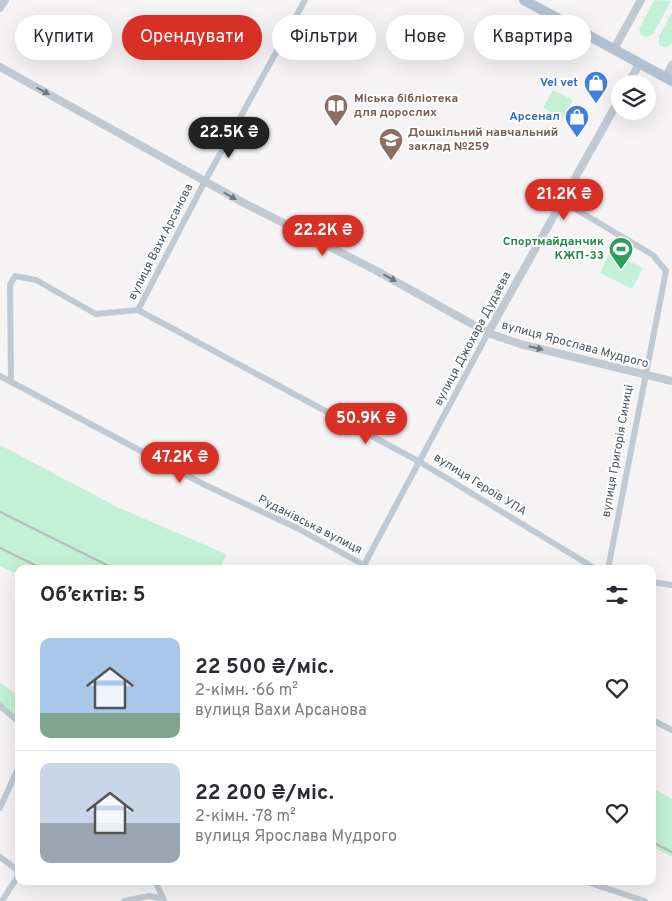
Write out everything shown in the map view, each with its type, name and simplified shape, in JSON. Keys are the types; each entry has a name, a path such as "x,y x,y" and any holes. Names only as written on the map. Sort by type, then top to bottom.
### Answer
{"main road":[{"path":"524,0 668,80"}],"street":[{"path":"0,8 5,0"},
{"name":"вулиця Вахи Арсанова","path":"138,310 205,181 305,0"},
{"path":"614,50 641,0"},
{"path":"633,75 640,64"},
{"path":"668,80 672,65"},
{"name":"вулиця Ярослава Мудрого","path":"0,67 205,181 376,271 488,333 520,344 672,381"},
{"name":"вулиця Джохара Дудаєва","path":"364,565 488,333 611,114"},
{"name":"вулиця Григорія Синиці","path":"562,201 653,255 666,271 666,279 644,375 609,565"},
{"path":"11,382 10,285 15,276 36,280 96,314 138,310"},
{"name":"вулиця Героїв УПА","path":"138,310 420,462 589,565"},
{"name":"Руданівська вулиця","path":"0,376 205,485 297,528 364,565"},
{"path":"656,583 672,585"},
{"path":"0,706 15,719"},
{"path":"656,722 672,730"},
{"path":"0,808 15,775"},
{"path":"0,857 15,868"},
{"path":"2,901 15,881"},
{"path":"157,885 164,900"},
{"path":"596,885 645,901"},
{"path":"124,901 149,896 164,900"}],"green space":[{"path":"654,0 671,1 653,34 646,37 641,35 639,29"},
{"path":"672,12 672,43 670,46 664,47 659,45 659,36"},
{"path":"553,90 573,100 563,118 543,108"},
{"name":"Спортмайданчик КЖП-33","path":"610,252 643,268 632,289 600,273"},
{"path":"0,445 119,508 226,554 222,565 15,565 15,573 0,566"},
{"path":"0,683 15,693 15,716 0,703"},
{"path":"656,790 672,799 672,857 656,849"}],"railway":[{"path":"0,512 107,565"},
{"path":"0,548 35,565"},
{"path":"656,844 672,852"}],"place":[{"name":"Vel vet","path":"596,104"},
{"name":"Міська бібліотека для дорослих","path":"336,127"},
{"name":"Арсенал","path":"577,138"},
{"name":"Дошкільний навчальний заклад №259","path":"391,161"},
{"name":"Спортмайданчик КЖП-33","path":"621,270"}]}
